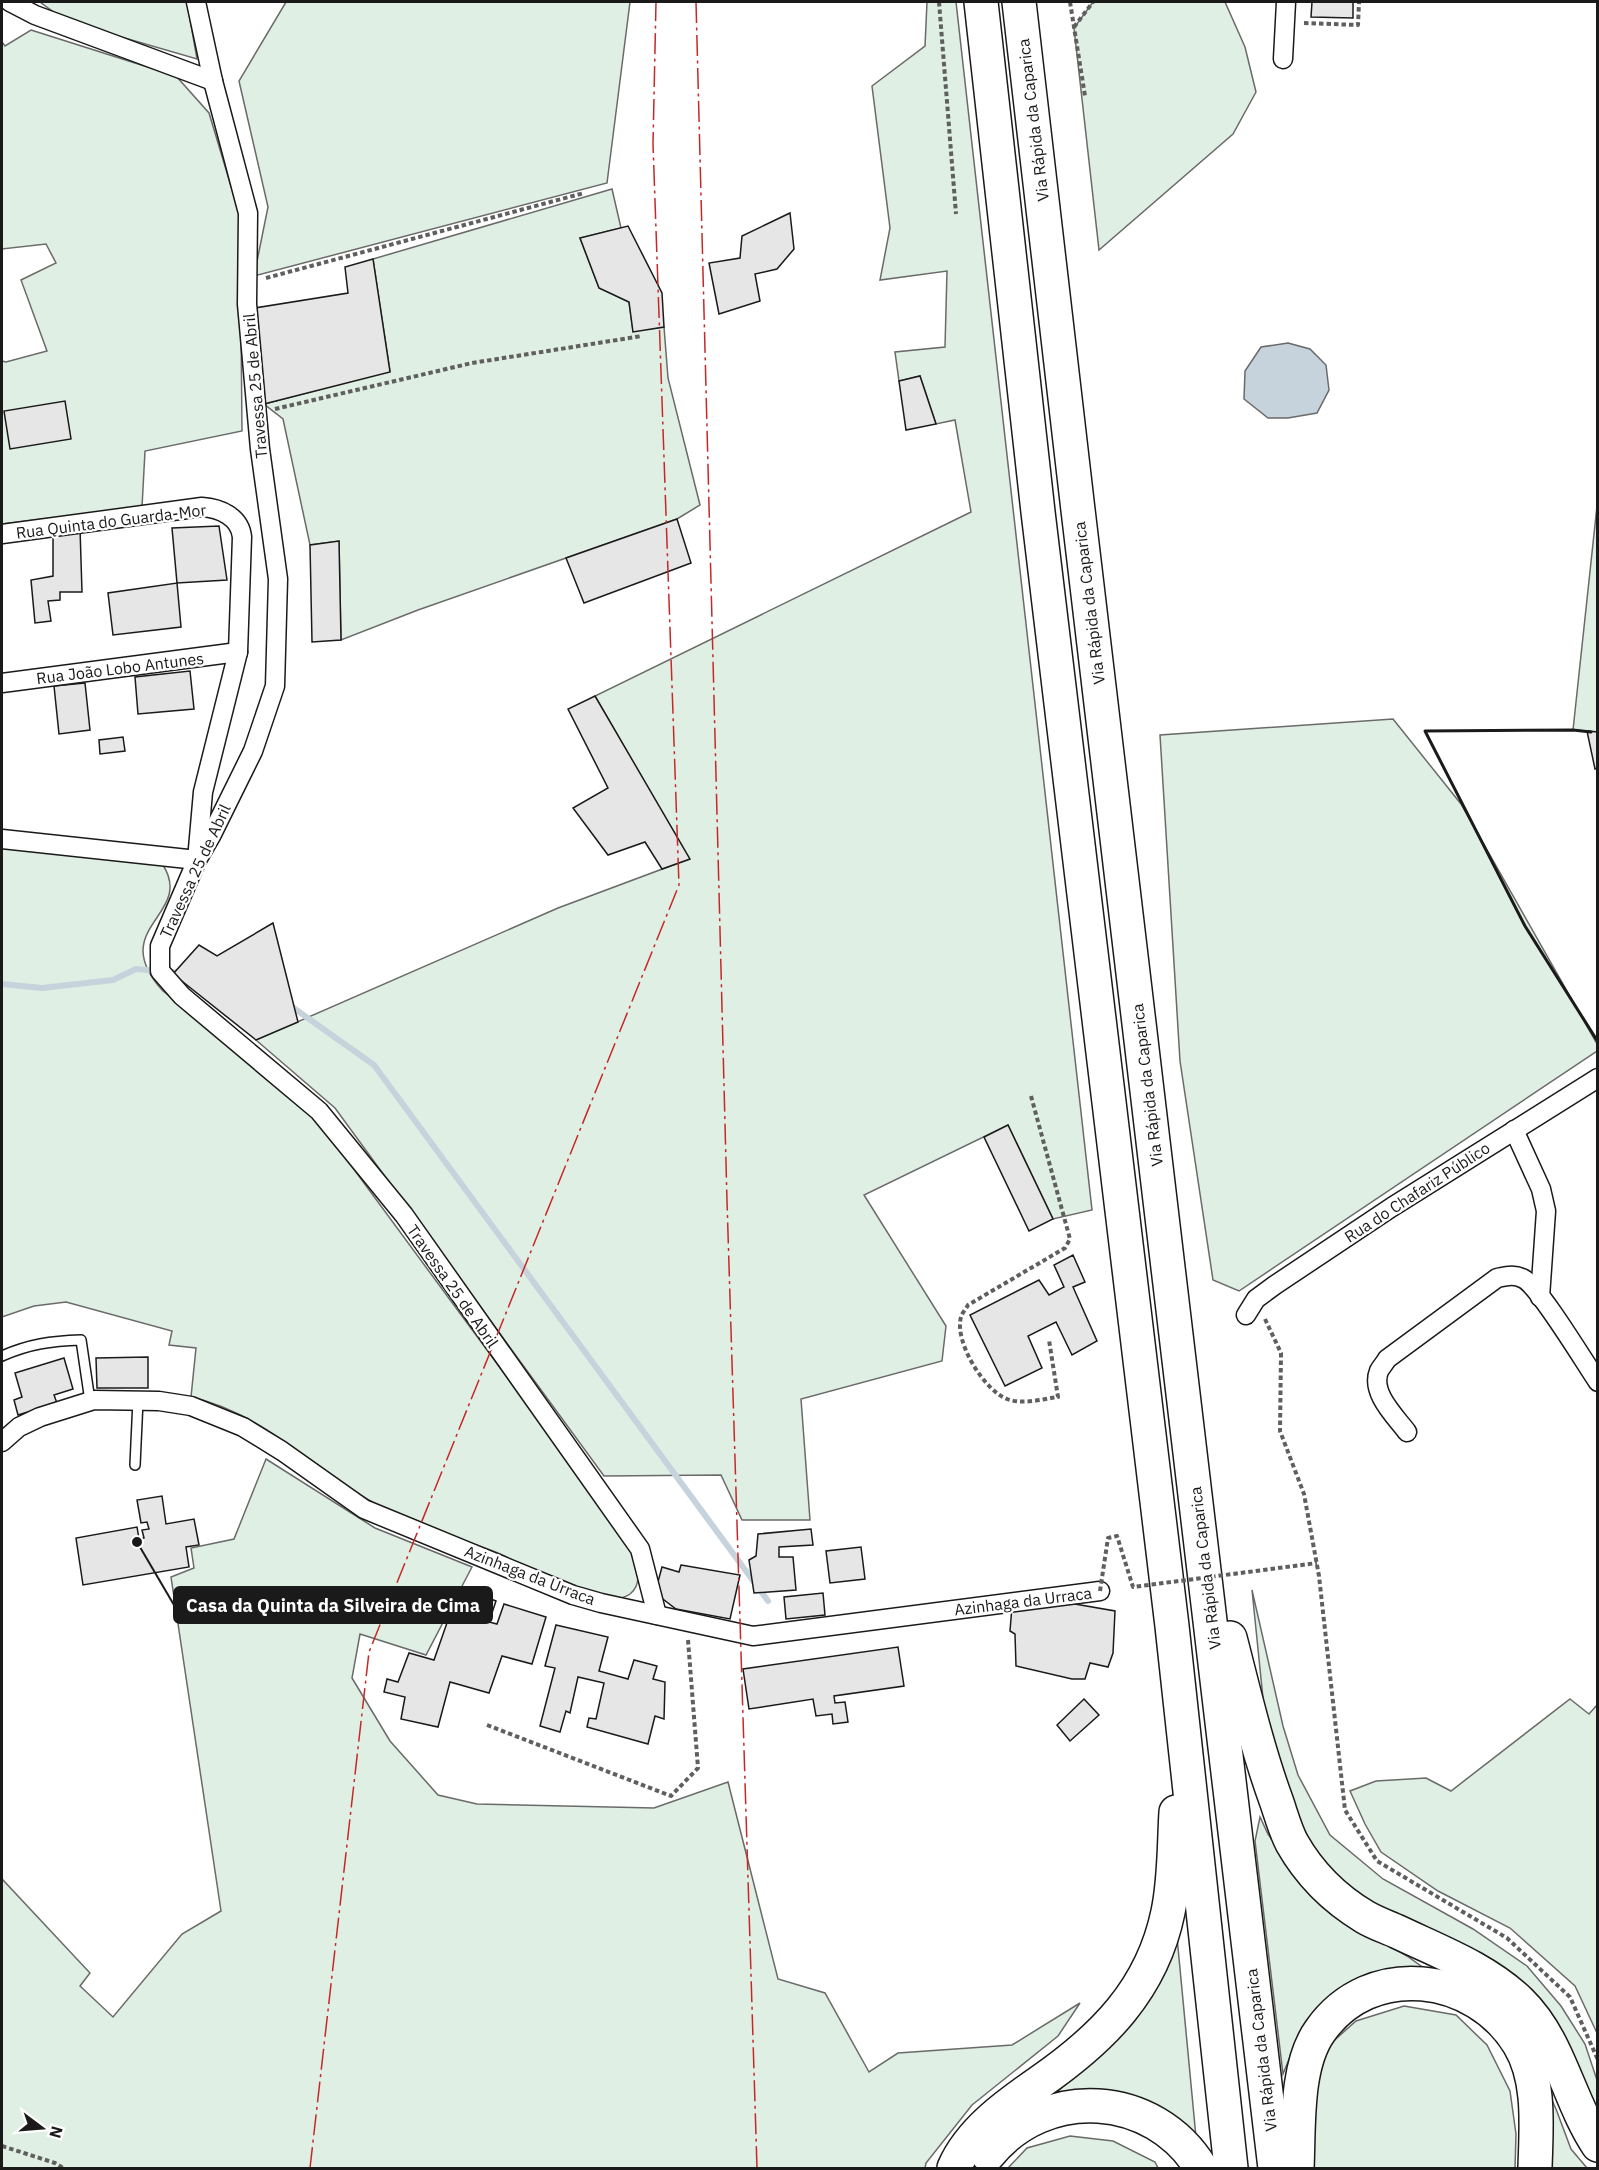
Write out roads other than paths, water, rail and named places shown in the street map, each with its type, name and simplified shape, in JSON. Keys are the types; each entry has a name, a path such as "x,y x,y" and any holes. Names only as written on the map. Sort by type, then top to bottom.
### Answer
{"highway":[{"path":"981,2 1039,524 1181,1714 1231,2169"},
{"name":"Via Rápida da Caparica","path":"1019,2 1275,2169"},
{"path":"1200,1526 1265,1770 1291,1842 1313,1874 1339,1899 1366,1917 1473,1968 1502,1986 1522,2004 1541,2029 1555,2054 1588,2132 1598,2145"},
{"path":"954,2169 967,2145 981,2128 1019,2097 1075,2057 1110,2025 1126,2006 1149,1967 1163,1932 1171,1891 1181,1714"},
{"path":"1297,2169 1301,2084 1308,2055 1319,2032 1336,2013 1356,1999 1378,1988 1402,1983 1425,1983 1452,1990 1480,2002 1502,2021 1520,2045 1532,2077 1536,2114 1535,2169"},
{"path":"979,2169 997,2144 1023,2123 1055,2110 1088,2105 1122,2109 1156,2123 1184,2145 1201,2169"}],"street":[{"path":"9,2 35,15 213,81"},
{"name":"Travessa 25 de Abril","path":"196,2 213,81 248,213 247,304 257,415 279,579 275,686 253,751 212,836 197,860 160,946 160,971 182,996 319,1111 404,1215 640,1549 657,1615"},
{"path":"1283,59 1286,2"},
{"name":"Rua Quinta do Guarda-Mor","path":"2,534 202,507 218,510 230,516 239,526 242,537 238,652"},
{"path":"2,839 197,860 203,792 238,652"},
{"name":"Rua João Lobo Antunes","path":"2,683 238,652"},
{"name":"Rua do Chafariz Público","path":"1246,1315 1256,1299 1372,1220 1598,1078"},
{"path":"1514,1130 1541,1189 1546,1210 1540,1297"},
{"path":"1407,1432 1381,1397 1377,1382 1379,1372 1387,1359 1497,1278 1508,1275 1527,1281 1598,1382"},
{"name":"Azinhaga da Urraca","path":"2,1442 19,1428 40,1417 90,1401 159,1401 191,1406 243,1426 364,1509 573,1595 753,1636 1100,1591"}],"lane":[{"path":"2,1356 26,1346 44,1342 81,1340 90,1401"},
{"path":"135,1465 138,1400"}],"waterway":[{"path":"2,984 42,988 113,980 136,969 182,973"},
{"path":"288,1004 374,1065 768,1601"}],"place":[{"name":"Casa da Quinta da Silveira de Cima","path":"137,1542"}]}
